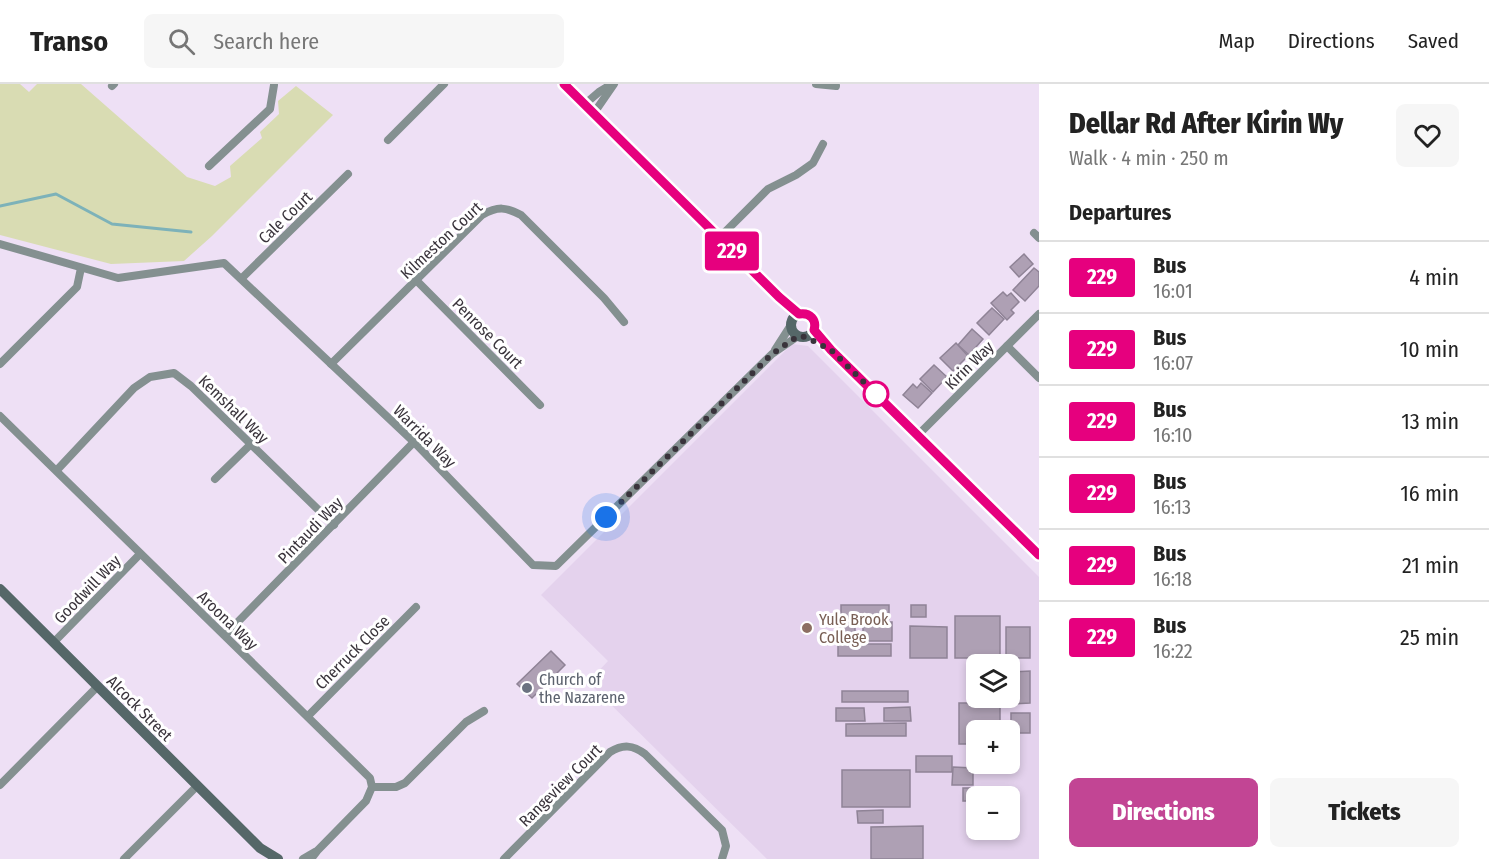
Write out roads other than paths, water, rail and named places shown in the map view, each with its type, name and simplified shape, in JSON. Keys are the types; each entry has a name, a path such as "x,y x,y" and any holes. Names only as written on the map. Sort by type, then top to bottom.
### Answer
{"main road":[{"path":"564,84 779,297 794,320 793,332 806,334 831,350 1039,555"},
{"path":"794,320 806,314 811,316 815,324 806,334"},
{"name":"Alcock Street","path":"0,589 260,848 278,859"},
{"name":"Alcock Street","path":"260,848 266,859"}],"street":[{"path":"209,166 270,108 274,84"},
{"path":"388,140 444,84"},
{"path":"585,104 613,84"},
{"path":"594,113 613,84"},
{"path":"816,84 836,86"},
{"path":"719,238 768,189 796,175 813,163 823,144"},
{"name":"Cale Court","path":"242,278 348,174"},
{"name":"Kilmeston Court","path":"331,364 482,215 493,209 505,208 521,215 604,298 624,322"},
{"name":"Warrida Way","path":"0,244 118,278 224,263 414,442 534,565 556,566 772,354 794,320"},
{"path":"0,364 76,287 81,268"},
{"name":"Penrose Court","path":"417,281 540,405"},
{"name":"Kirin Way","path":"918,435 1039,314"},
{"name":"Warrida Way","path":"772,354 806,334"},
{"path":"1007,346 1039,378"},
{"name":"Kemshall Way","path":"57,470 134,388 150,377 174,374 191,386 334,525"},
{"name":"Aroona Way","path":"0,416 370,777 372,787"},
{"name":"Pintaudi Way","path":"225,635 414,442"},
{"path":"215,480 251,444"},
{"name":"Goodwill Way","path":"54,642 140,554"},
{"name":"Cherruck Close","path":"308,716 416,607"},
{"path":"0,785 97,687"},
{"path":"311,859 316,851 366,801 372,787 396,787 405,783 466,722 484,711"},
{"name":"Rangeview Court","path":"504,859 610,752 625,746 636,748 645,754 722,830 726,846 722,859"},
{"path":"124,859 197,786"},
{"path":"303,859 316,851"}],"waterway":[{"path":"0,206 56,194 112,224 191,232"}],"place":[{"name":"Yule Brook College","path":"807,628"},
{"name":"Church of the Nazarene","path":"527,688"}]}
